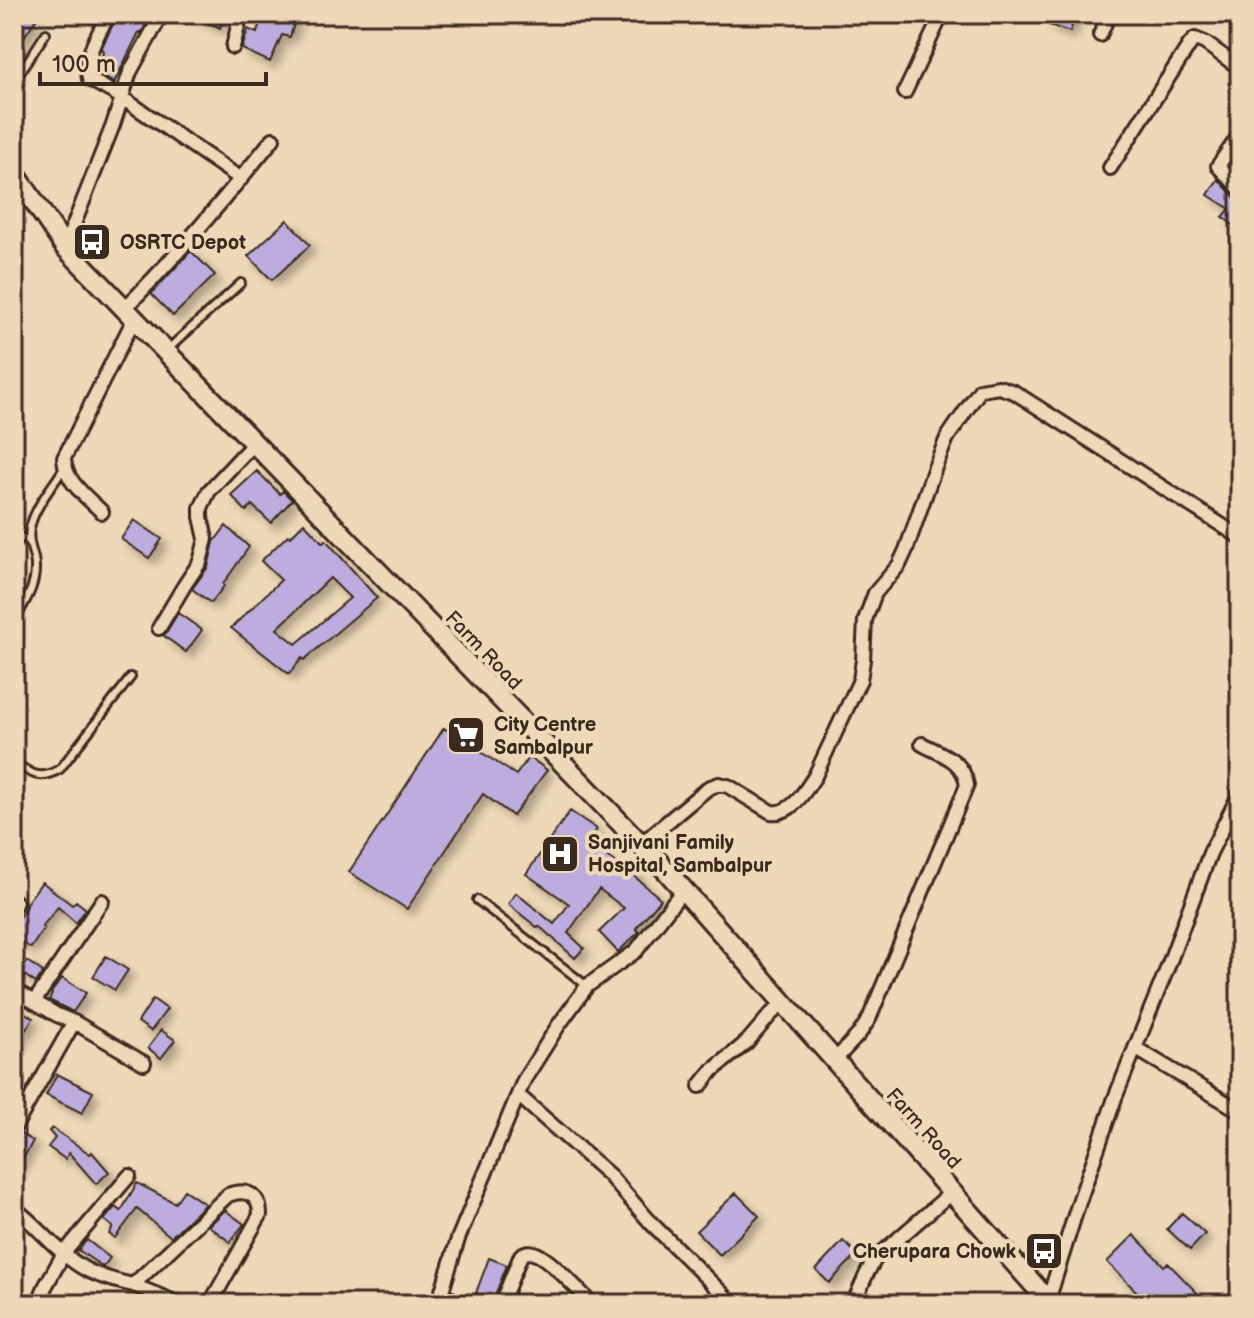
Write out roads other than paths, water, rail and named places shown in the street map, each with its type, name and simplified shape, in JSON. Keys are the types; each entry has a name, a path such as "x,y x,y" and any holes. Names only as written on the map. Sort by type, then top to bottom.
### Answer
{"main road":[{"name":"Farm Road","path":"14,172 65,247 641,844 1049,1303"}],"street":[{"path":"109,14 88,55 89,79 121,97 241,179"},
{"path":"65,247 113,125 130,72 162,14"},
{"path":"233,47 241,14"},
{"path":"905,92 942,14"},
{"path":"1100,35 1109,14"},
{"path":"1110,168 1195,39 1240,68"},
{"path":"1240,134 1218,166 1240,189"},
{"path":"102,512 69,479 64,458 129,314 164,267 273,139"},
{"path":"641,844 708,788 719,784 778,813 787,810 807,788 860,680 865,620 875,593 899,565 947,438 980,390 999,387 1014,392 1240,537"},
{"path":"159,628 200,562 206,539 201,517 204,500 254,443"},
{"path":"835,1060 869,1019 967,785 959,765 922,744"},
{"path":"1049,1303 1115,1098 1210,853 1240,793"},
{"path":"463,1304 440,1300 458,1239 524,1080 587,986 636,951 683,890"},
{"path":"34,1002 102,901"},
{"path":"14,990 144,1063"},
{"path":"700,1086 784,1003"},
{"path":"14,1128 74,1022"},
{"path":"1135,1048 1240,1111"},
{"path":"518,1095 609,1175 652,1224 733,1304"},
{"path":"38,1304 64,1253 129,1176"},
{"path":"133,1285 228,1195 238,1191 248,1193 260,1205 260,1215 210,1304"},
{"path":"853,1304 875,1259 952,1192"},
{"path":"14,1208 80,1267 180,1304"},
{"path":"501,1304 521,1255 533,1253 566,1278 592,1304"}],"lane":[{"path":"14,82 46,33"},
{"path":"165,352 241,283"},
{"path":"14,622 30,594 35,577 29,541 35,515 64,468"},
{"path":"14,534 29,541"},
{"path":"14,762 40,776 51,775 60,769 131,677"},
{"path":"477,900 587,986"}],"place":[{"name":"OSRTC Depot","path":"92,242"},
{"name":"City Centre Sambalpur","path":"466,735"},
{"name":"Sanjivani Family Hospital, Sambalpur","path":"560,854"},
{"name":"Cherupara Chowk","path":"1044,1251"}]}
